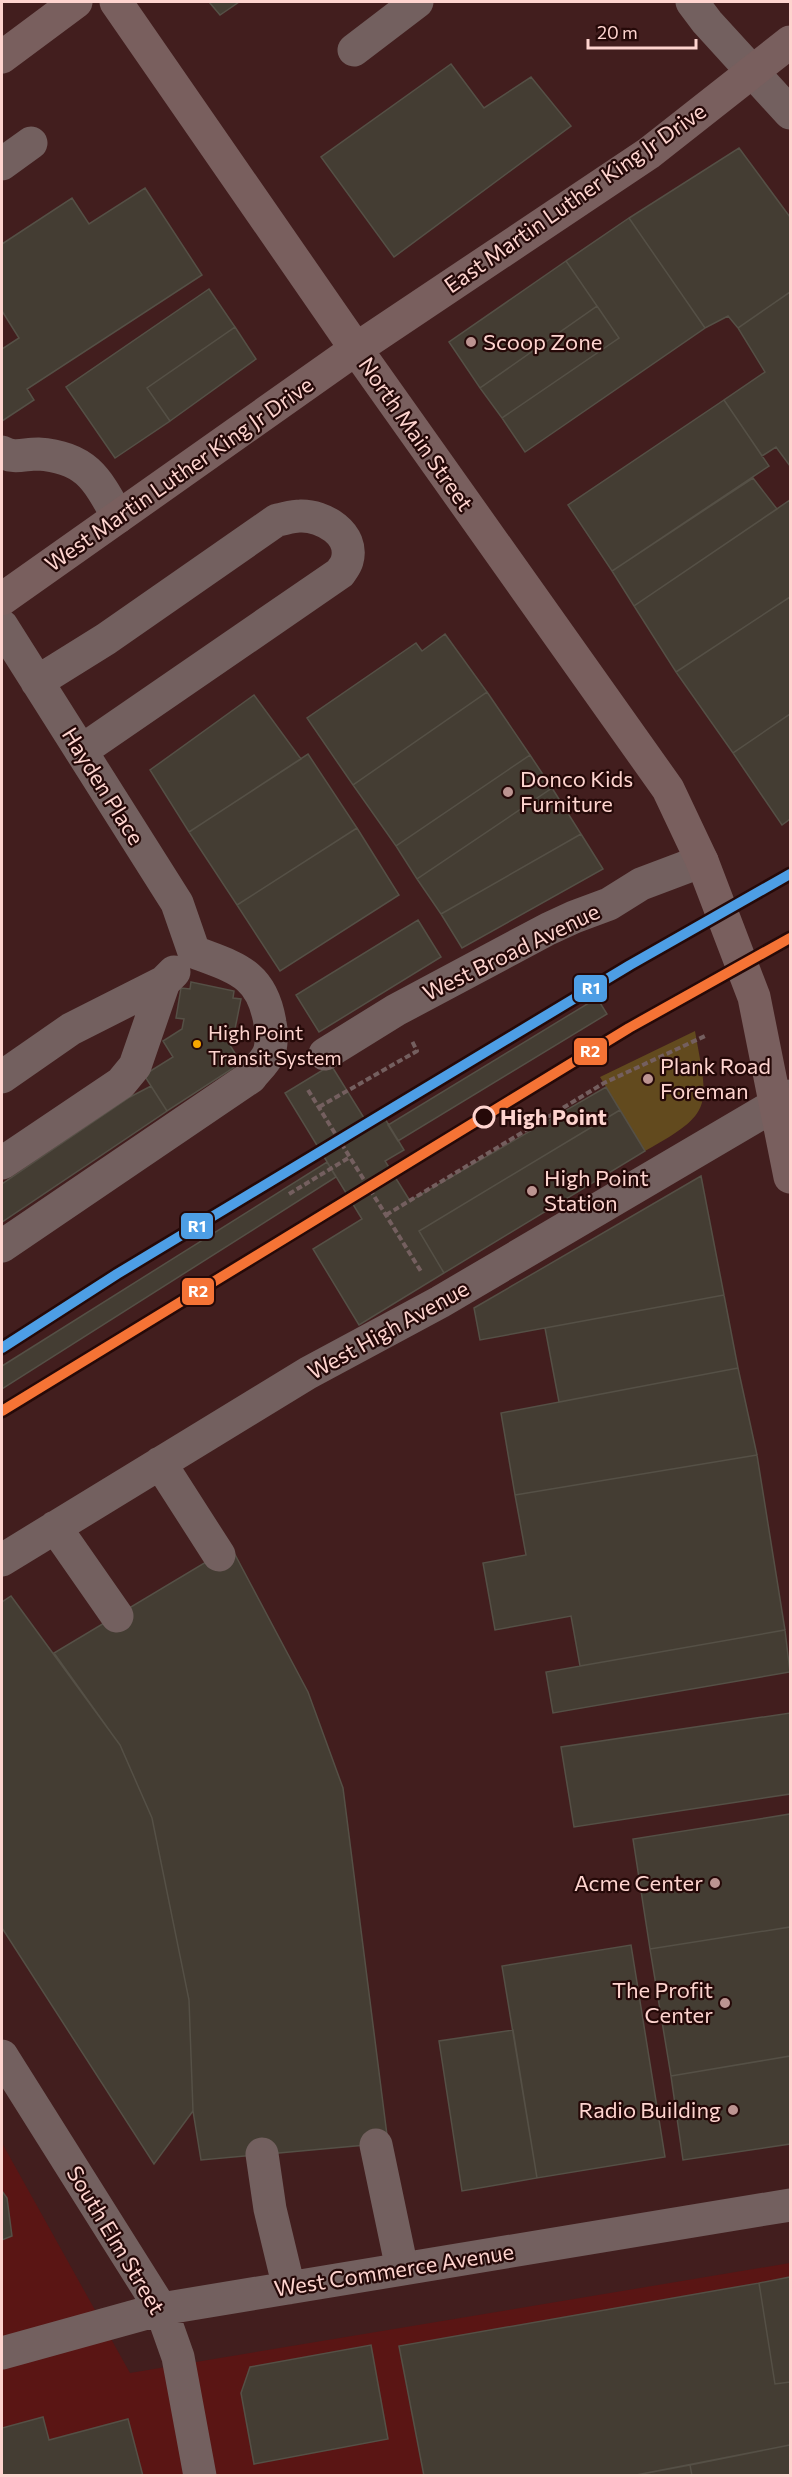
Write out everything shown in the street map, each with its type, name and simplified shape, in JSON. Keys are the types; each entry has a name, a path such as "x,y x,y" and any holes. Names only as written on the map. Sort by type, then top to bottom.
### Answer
{"main road":[{"path":"2,57 76,2"},
{"name":"North Main Street","path":"116,2 356,349 668,789 704,866 754,997 783,1100 790,1177"},
{"name":"East Martin Luther King Jr Drive","path":"356,349 649,153 790,42"},
{"name":"West Martin Luther King Jr Drive","path":"2,599 356,349"}],"street":[{"path":"354,50 417,2"},
{"path":"693,2 707,22 790,113"},
{"path":"2,164 31,143"},
{"path":"2,452 10,457 37,454 65,458 81,464 98,481 118,517"},
{"path":"37,682 106,639 277,520 300,516 322,519 338,529 347,544 347,561 340,573 81,751"},
{"name":"Hayden Place","path":"2,626 177,903 194,952"},
{"name":"West Broad Avenue","path":"326,1054 396,1010 548,929 609,904 642,884 704,866"},
{"path":"2,1077 70,1029 164,982 194,952 229,965 251,979 263,994 272,1030 268,1055 251,1077 2,1246"},
{"path":"2,1162 121,1083 135,1066 164,982"},
{"name":"West High Avenue","path":"2,1560 308,1373 541,1244 783,1100"},
{"path":"160,1463 219,1555"},
{"path":"55,1527 117,1616"},
{"name":"South Elm Street","path":"2,2056 161,2309 178,2357 200,2475"},
{"path":"376,2145 402,2269"},
{"path":"261,2154 270,2209 289,2288"},
{"name":"West Commerce Avenue","path":"2,2353 161,2309 790,2205"}],"path":[{"path":"319,1107 417,1051 409,1036"},
{"path":"386,1215 604,1083 705,1036"},
{"path":"308,1090 428,1282"},
{"path":"289,1194 350,1157"}],"shaded area":[{"path":"695,1031 703,1076 702,1104 685,1126 645,1151 600,1077"},
{"path":"2,2143 130,2373 790,2263 790,2475 2,2475"}],"building":[{"path":"209,2 239,2 220,15"},
{"path":"451,64 484,108 531,77 571,126 394,257 321,157"},
{"path":"739,148 790,217 790,292 738,328 728,316 705,328 629,218"},
{"path":"145,188 202,275 27,389 34,400 2,421 2,349 19,338 2,311 2,244 72,198 89,224"},
{"path":"629,218 705,328 525,452 502,418 619,338 566,261"},
{"path":"566,261 597,306 480,388 449,342"},
{"path":"209,289 235,327 147,388 170,421 115,458 66,387"},
{"path":"790,292 790,466 776,447 762,456 724,400 765,372 738,328"},
{"path":"597,306 619,338 502,418 480,388"},
{"path":"235,327 256,359 170,421 147,388"},
{"path":"724,400 769,466 612,571 568,505"},
{"path":"753,478 777,509 634,606 612,571"},
{"path":"790,500 790,597 676,672 634,606"},
{"path":"790,597 790,714 733,753 676,672"},
{"path":"445,634 487,692 353,785 307,718 416,643 422,651"},
{"path":"487,692 530,755 396,846 353,785"},
{"path":"254,695 301,759 189,832 150,770"},
{"path":"790,714 790,819 782,825 733,753"},
{"path":"308,754 357,828 237,905 189,832"},
{"path":"530,755 552,788 417,879 396,846"},
{"path":"552,788 581,834 441,914 417,879"},
{"path":"357,828 399,895 280,971 237,905"},
{"path":"581,834 603,869 462,948 441,914"},
{"path":"418,920 441,957 319,1032 296,995"},
{"name":"High Point Transit System","path":"191,982 234,991 233,998 241,999 235,1029 227,1028 225,1037 241,1063 167,1111 144,1075 173,1057 163,1041 182,1029 184,1019 176,1018 181,988 190,989"},
{"path":"597,998 607,1014 398,1141 388,1125"},
{"path":"331,1065 369,1126 384,1117 404,1150 385,1161 410,1201 606,1087 620,1110 419,1231 444,1273 359,1325 313,1249 362,1219 285,1093"},
{"path":"151,1086 167,1111 2,1222 2,1184 130,1097"},
{"name":"High Point Station","path":"620,1110 645,1151 444,1273 419,1231"},
{"path":"327,1162 336,1177 2,1389 2,1366"},
{"path":"701,1176 724,1295 480,1340 474,1308"},
{"path":"724,1295 738,1368 559,1402 545,1328"},
{"path":"738,1368 757,1455 515,1495 501,1413"},
{"path":"757,1455 785,1630 580,1666 571,1616 495,1630 483,1563 526,1555 515,1495"},
{"path":"231,1547 308,1692 343,1788 388,2143 201,2160 193,2111 189,2000 152,1818 120,1745 54,1653"},
{"path":"11,1596 120,1745 152,1818 189,2000 193,2111 154,2164 2,1928 2,1602"},
{"path":"785,1630 790,1672 553,1713 546,1672"},
{"path":"790,1713 790,1794 574,1827 561,1747"},
{"name":"Acme Center","path":"790,1814 790,1927 650,1949 633,1839"},
{"name":"The Profit Center","path":"790,1927 790,2056 671,2076 650,1949"},
{"path":"631,1945 665,2157 537,2178 502,1966"},
{"path":"513,2030 537,2178 462,2191 439,2041"},
{"name":"Radio Building","path":"790,2056 790,2144 683,2160 671,2076"},
{"path":"2,2191 7,2198 12,2236 2,2240"},
{"path":"790,2277 790,2382 775,2384 759,2283"},
{"path":"759,2283 775,2384 790,2382 790,2445 631,2476 424,2476 399,2346"},
{"path":"371,2345 388,2439 254,2464 241,2393 250,2367"},
{"path":"43,2417 49,2440 128,2419 143,2476 2,2476 2,2428"},
{"path":"790,2445 790,2476 692,2476 690,2465"},
{"path":"690,2465 692,2476 631,2476"}],"transit line":[{"name":"R1","path":"2,1348 117,1274 630,965 790,874"},
{"name":"R2","path":"2,1411 629,1028 790,938"}],"place":[{"name":"Scoop Zone","path":"471,342"},
{"name":"Donco Kids Furniture","path":"508,792"},
{"name":"High Point Transit System","path":"197,1044"},
{"name":"Plank Road Foreman","path":"648,1079"},
{"name":"High Point","path":"484,1117"},
{"name":"High Point Station","path":"532,1191"},
{"name":"Acme Center","path":"715,1883"},
{"name":"The Profit Center","path":"725,2003"},
{"name":"Radio Building","path":"733,2110"}]}
